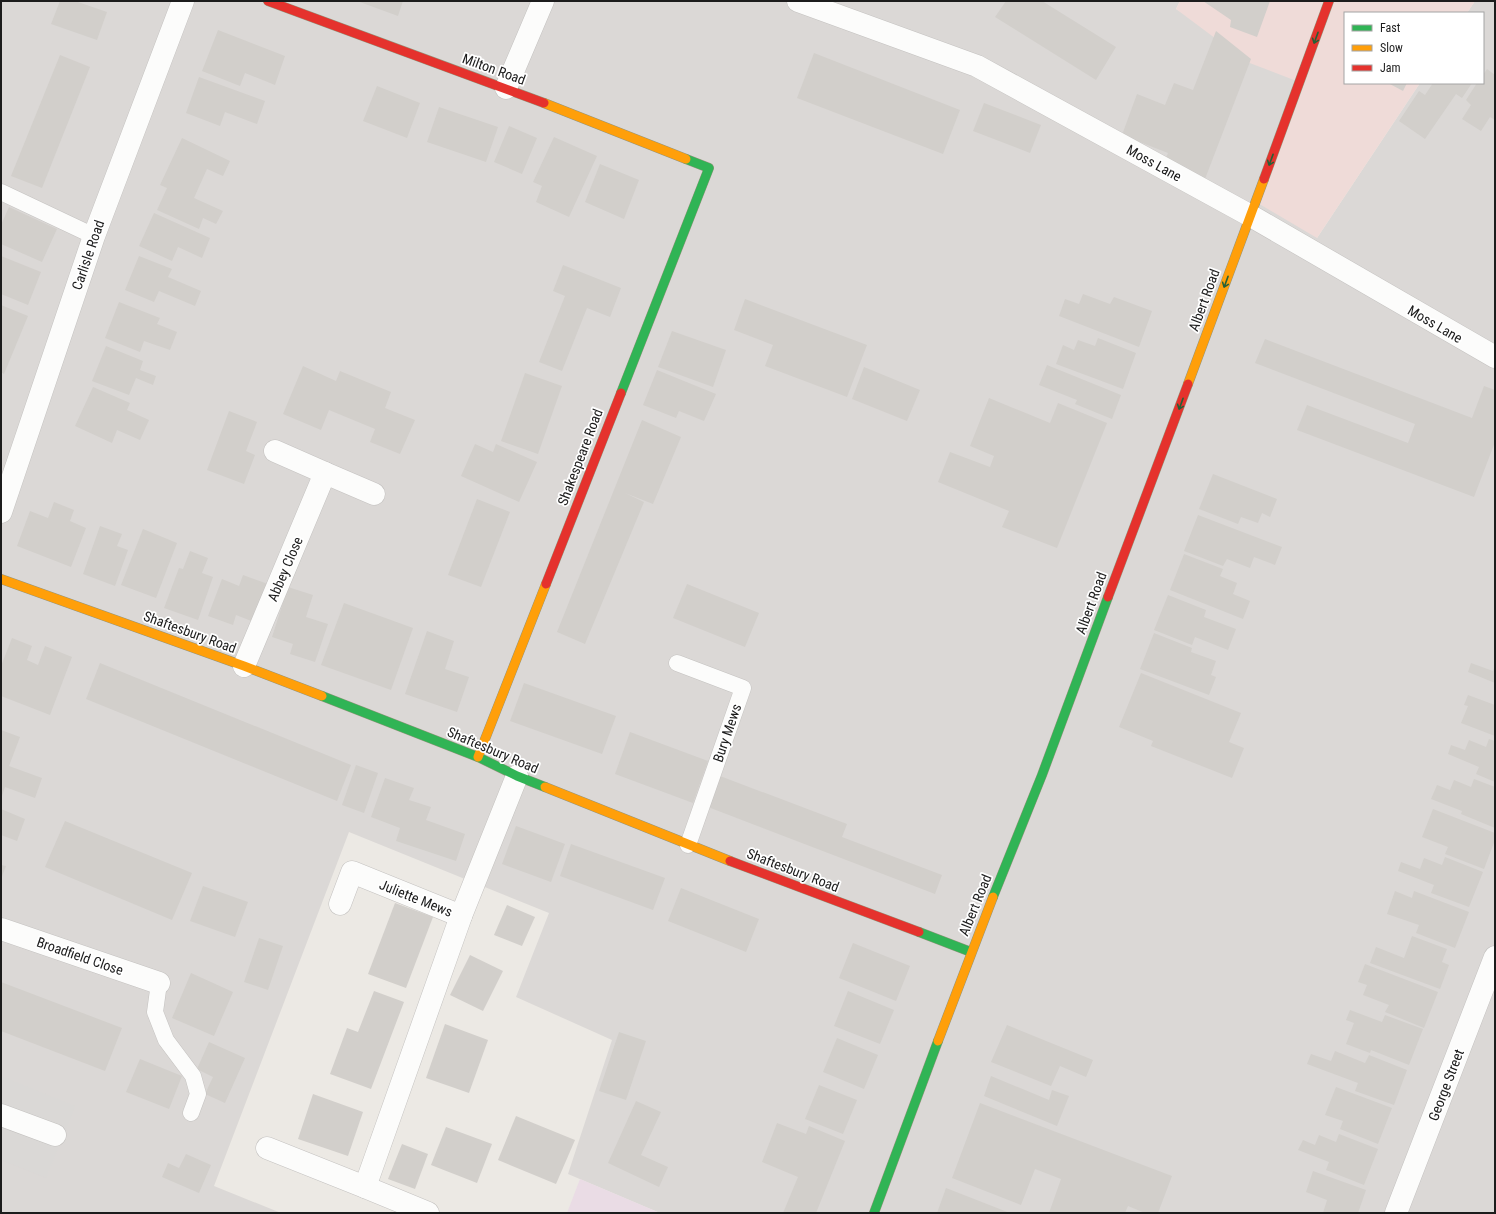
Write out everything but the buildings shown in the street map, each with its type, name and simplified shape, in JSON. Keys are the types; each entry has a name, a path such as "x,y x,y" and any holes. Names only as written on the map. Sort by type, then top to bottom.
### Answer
{"street":[{"name":"Carlisle Road","path":"1,512 94,236 183,1"},
{"name":"Milton Road","path":"268,1 506,88 709,168"},
{"path":"506,88 543,1"},
{"name":"Moss Lane","path":"798,1 977,66 1251,216 1495,357"},
{"name":"Albert Road","path":"874,1213 971,952 1042,775 1251,216 1329,1"},
{"name":"Shakespeare Road","path":"478,757 709,168"},
{"path":"274,451 374,494"},
{"name":"Abbey Close","path":"244,666 325,473"},
{"name":"Shaftesbury Road","path":"1,579 244,666 478,757 517,776 688,845 971,952"},
{"name":"Juliette Mews","path":"340,904 352,872 461,916 517,776"},
{"path":"365,1187 461,916"},
{"name":"Broadfield Close","path":"1,929 159,983"},
{"name":"George Street","path":"1396,1213 1495,957"},
{"path":"1,1115 55,1135"},
{"path":"267,1148 428,1213"}],"lane":[{"path":"1,192 94,236"},
{"name":"Bury Mews","path":"677,663 743,688 688,845"},
{"path":"159,983 155,1012 166,1040 193,1076 198,1094 191,1112"}],"shaded area":[{"path":"1,1 1180,1 1176,9 1299,82 1317,238 1419,84 1484,84 1484,12 1468,12 1475,1 1495,1 1495,1213 660,1213 568,1174 612,1040 516,997 549,913 349,832 214,1186 281,1213 1,1213"},
{"path":"1180,1 1475,1 1468,12 1344,12 1344,84 1419,84 1317,238 1256,202 1299,82 1247,62 1176,9"},
{"path":"1,1076 75,1106 46,1178 1,1160"},
{"path":"580,1179 660,1213 567,1213"}],"traffic: fast":[{"path":"621,393 709,168 686,159"},
{"path":"993,897 1042,775 1108,597"},
{"path":"322,696 478,757 517,776 545,787"},
{"path":"919,932 971,952"},
{"path":"874,1213 938,1041"}],"traffic: slow":[{"path":"544,103 686,159"},
{"path":"1188,384 1264,179"},
{"path":"1,579 244,666 322,696"},
{"path":"478,757 546,584"},
{"path":"545,787 730,861"},
{"path":"938,1041 993,897"}],"traffic: jam":[{"path":"268,1 544,103"},
{"path":"1264,179 1329,1"},
{"path":"1108,597 1188,384"},
{"path":"546,584 621,393"},
{"path":"730,861 919,932"}]}
